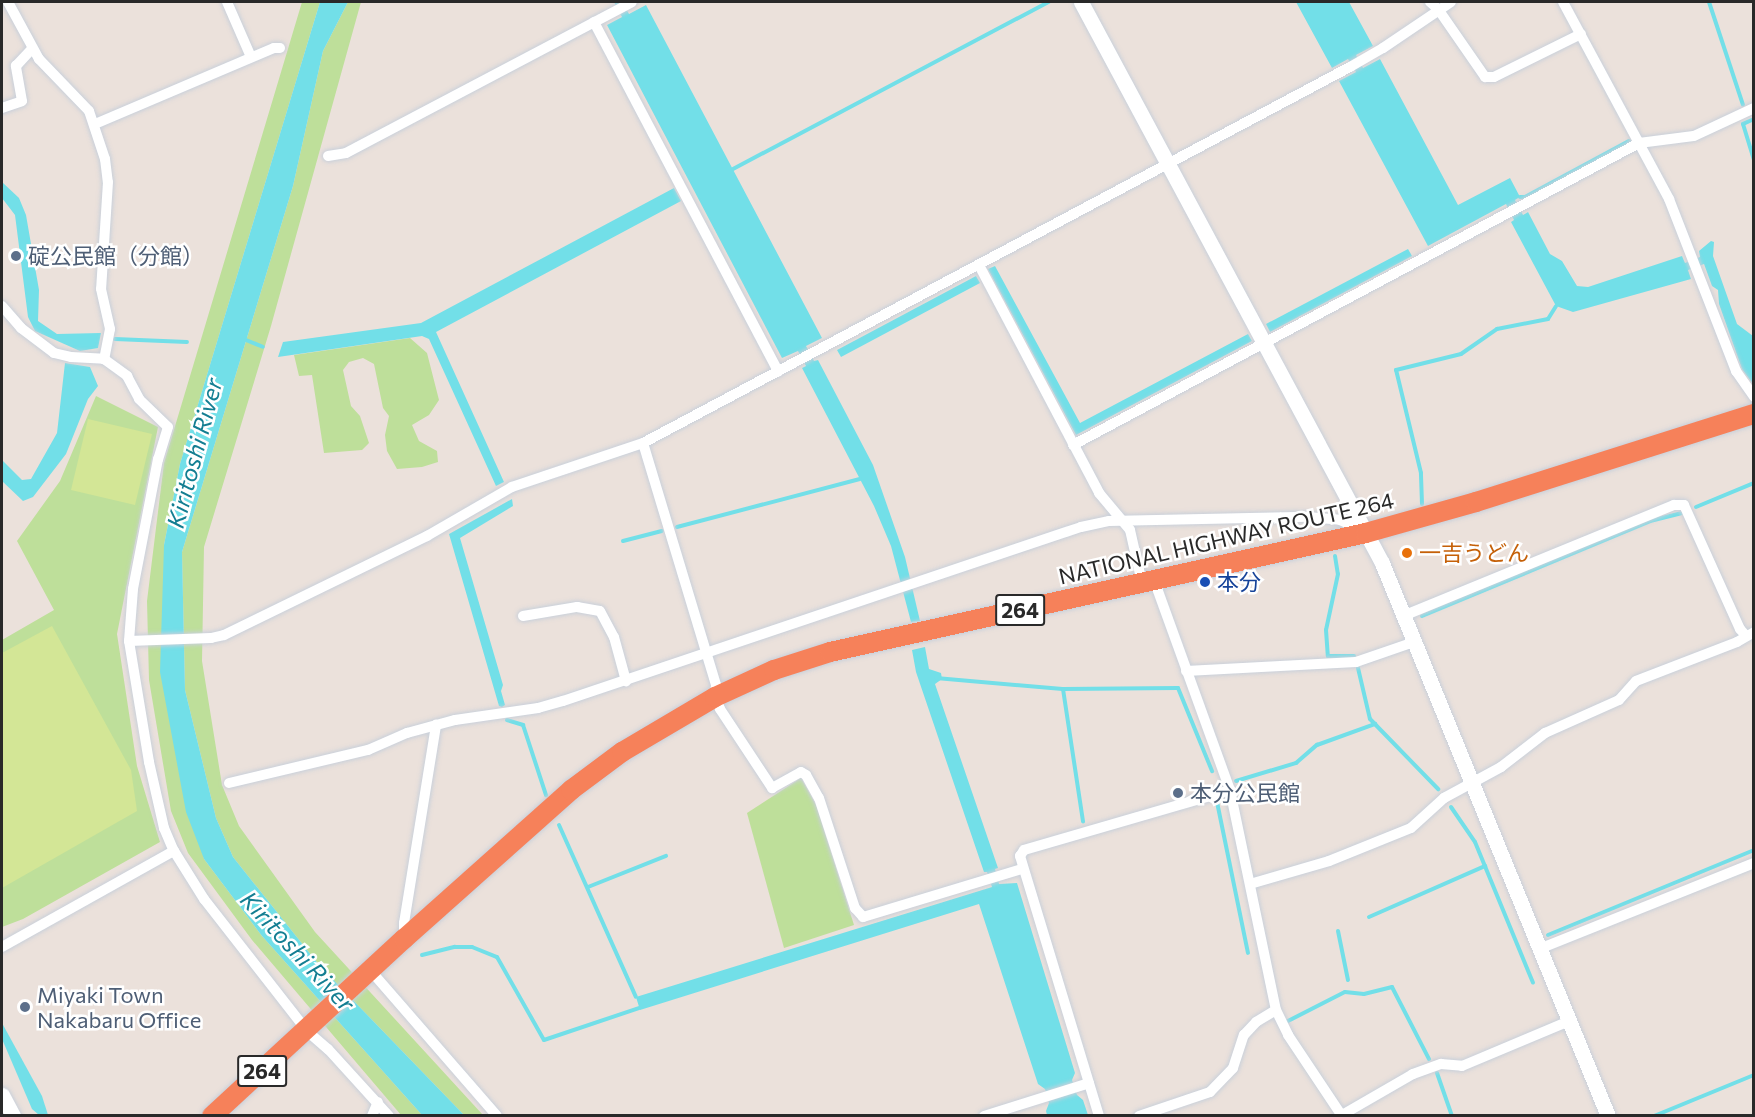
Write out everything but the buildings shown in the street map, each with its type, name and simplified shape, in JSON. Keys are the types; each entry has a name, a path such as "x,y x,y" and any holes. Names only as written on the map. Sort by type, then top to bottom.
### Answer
{"highway":[{"name":"NATIONAL HIGHWAY ROUTE 264","path":"212,1116 404,939 571,790 622,752 715,697 774,670 830,652 1366,532 1476,502 1754,414"}],"street":[{"path":"8,2 32,49 80,99 95,124 105,159 108,182 101,289 110,328 104,359"},
{"path":"226,2 251,57"},
{"path":"1081,2 1366,532 1414,642 1608,1116"},
{"path":"132,641 206,638 224,635 408,546 512,487 643,443 1350,67 1434,5 1450,2"},
{"path":"1563,2 1669,199 1736,370 1754,397"},
{"path":"328,156 346,153 625,5"},
{"path":"1434,5 1485,77 1494,77 1581,34"},
{"path":"594,22 778,371"},
{"path":"95,124 251,57 280,48"},
{"path":"2,108 21,101 16,66 32,49"},
{"path":"1073,445 1639,143 1694,136 1754,108"},
{"path":"979,265 1099,493 1130,530 1148,582 1186,671 1230,790 1276,1010 1288,1035 1342,1115 1413,1074 1441,1064 1462,1066 1569,1021"},
{"path":"2,306 21,328 54,353 71,357 104,359 127,376 139,399 168,427 158,459 133,589 132,641 149,762 164,828 174,851 204,899 310,1028 389,1116"},
{"path":"643,443 716,685 715,697 728,723 772,788 801,772 806,775 819,798 855,908 863,917 1022,869"},
{"path":"1403,616 1674,505 1684,505 1740,629 1750,634"},
{"path":"229,783 368,750 435,725 538,708 626,681 1081,527 1122,520 1308,517 1340,519 1366,532"},
{"path":"523,616 577,607 600,611 614,636 626,681"},
{"path":"1250,884 1329,861 1411,828 1444,798 1501,767 1545,733 1619,700 1636,681 1737,642 1750,634"},
{"path":"1186,671 1356,662 1414,642"},
{"path":"404,939 404,923 435,725"},
{"path":"1099,1116 1084,1084 1020,856 1024,850 1230,790"},
{"path":"2,947 174,851"},
{"path":"1539,949 1754,863"},
{"path":"371,971 472,1084 497,1116"},
{"path":"1139,1116 1210,1092 1233,1068 1244,1035 1256,1022 1276,1010"},
{"path":"984,1116 1084,1084"},
{"path":"2,1095 13,1116"},
{"path":"372,1116 378,1102"}],"green space":[{"path":"302,2 320,2 180,464 164,545 204,859 262,936 422,1115 401,1115 252,940 188,853 171,811 149,680 147,601 164,463"},
{"path":"348,2 361,2 271,326 204,547 202,661 222,785 239,826 315,932 483,1115 464,1115 319,965 233,857 216,818 185,690 182,552 293,186 323,51"},
{"path":"410,338 427,353 439,400 429,415 412,425 419,441 437,451 438,462 422,467 397,469 387,451 385,435 389,416 383,408 374,364 363,358 349,362 343,370 351,406 360,416 369,443 362,450 324,453 312,375 299,376 294,355"},
{"path":"96,396 158,427 117,634 137,766 160,842 23,919 2,927 2,640 54,610 17,541 60,481"},
{"path":"88,419 152,434 135,505 71,490"},
{"path":"52,626 131,770 137,811 2,888 2,653"},
{"path":"801,778 816,805 854,925 784,948 747,813"}],"water":[{"name":"Kiritoshi River","path":"320,2 348,2 323,51 293,186 182,552 185,690 216,818 233,857 319,965 464,1115 422,1115 262,936 204,859 186,812 160,672 164,545 180,464"},
{"path":"614,2 622,2 629,14 646,5 822,338 806,346 814,361 818,360 873,465 905,557 920,621 911,622 891,546 874,506 802,368 806,366 798,351 782,358 607,25 622,17"},
{"path":"1296,2 1349,2 1373,46 1356,55 1363,68 1380,59 1458,205 1510,178 1520,197 1515,200 1523,215 1528,212 1550,254 1562,261 1577,286 1588,287 1682,256 1685,263 1700,257 1699,251 1711,241 1714,242 1713,256 1737,324 1753,336 1753,384 1742,369 1719,304 1718,290 1712,286 1704,264 1688,270 1691,279 1573,312 1556,306 1511,222 1514,220 1506,204 1428,246 1339,81 1356,72 1348,59 1332,68"},
{"path":"2,182 19,198 26,215 39,290 38,321 57,334 101,333 98,348 80,351 35,331 28,317 15,215 2,198"},
{"path":"674,188 681,201 436,332 504,482 496,486 429,339 422,336 278,357 283,342 421,323"},
{"path":"1408,249 1412,256 1270,332 1266,324"},
{"path":"995,266 1080,423 1248,334 1252,341 1076,435 988,269"},
{"path":"976,276 980,283 841,357 837,350"},
{"path":"65,363 90,367 98,386 88,399 66,454 33,497 23,501 2,481 2,460 22,480 31,479 57,433"},
{"path":"512,499 513,506 460,538 503,685 501,691 505,705 502,707 499,706 449,534"},
{"path":"925,647 929,669 941,673 942,679 935,684 998,868 995,869 999,884 1017,883 1075,1073 1072,1080 1088,1115 1047,1115 1049,1103 1045,1089 1038,1084 979,904 640,1010 636,997 992,887 987,872 984,872 916,672 912,650"},
{"path":"2,1023 42,1096 48,1115 39,1115 32,1109 2,1039"}],"waterway":[{"path":"733,169 1048,2"},
{"path":"1709,2 1743,105"},
{"path":"1754,119 1743,124 1754,159"},
{"path":"1520,197 1525,197 1629,141"},
{"path":"1422,504 1421,473 1396,370 1461,354 1497,329 1548,319 1556,306"},
{"path":"115,339 187,342"},
{"path":"246,340 263,347"},
{"path":"677,527 860,479"},
{"path":"1696,507 1754,483"},
{"path":"1422,616 1650,521 1681,513"},
{"path":"623,541 662,531"},
{"path":"1335,556 1338,574 1326,630 1328,656 1354,656"},
{"path":"1358,668 1370,719 1438,789"},
{"path":"936,678 1063,689 1178,688 1212,771"},
{"path":"1063,689 1083,821"},
{"path":"507,720 523,725 546,795"},
{"path":"1236,781 1296,763 1317,745 1375,724"},
{"path":"1217,802 1248,953"},
{"path":"1451,807 1475,842 1533,983"},
{"path":"559,825 636,997"},
{"path":"1548,935 1754,850"},
{"path":"588,887 666,856"},
{"path":"1369,917 1485,866"},
{"path":"1338,931 1348,980"},
{"path":"422,955 455,947 472,947 497,957 544,1040 639,1008"},
{"path":"1286,1022 1345,992 1364,994 1392,987 1429,1059"},
{"path":"1437,1073 1452,1116"},
{"path":"1654,1116 1754,1075"}],"place":[{"name":"碇公民館（分館）","path":"16,256"},
{"name":"一吉うどん","path":"1407,553"},
{"name":"本分","path":"1205,582"},
{"name":"本分公民館","path":"1178,793"},
{"name":"Miyaki Town Nakabaru Office","path":"25,1007"}]}
